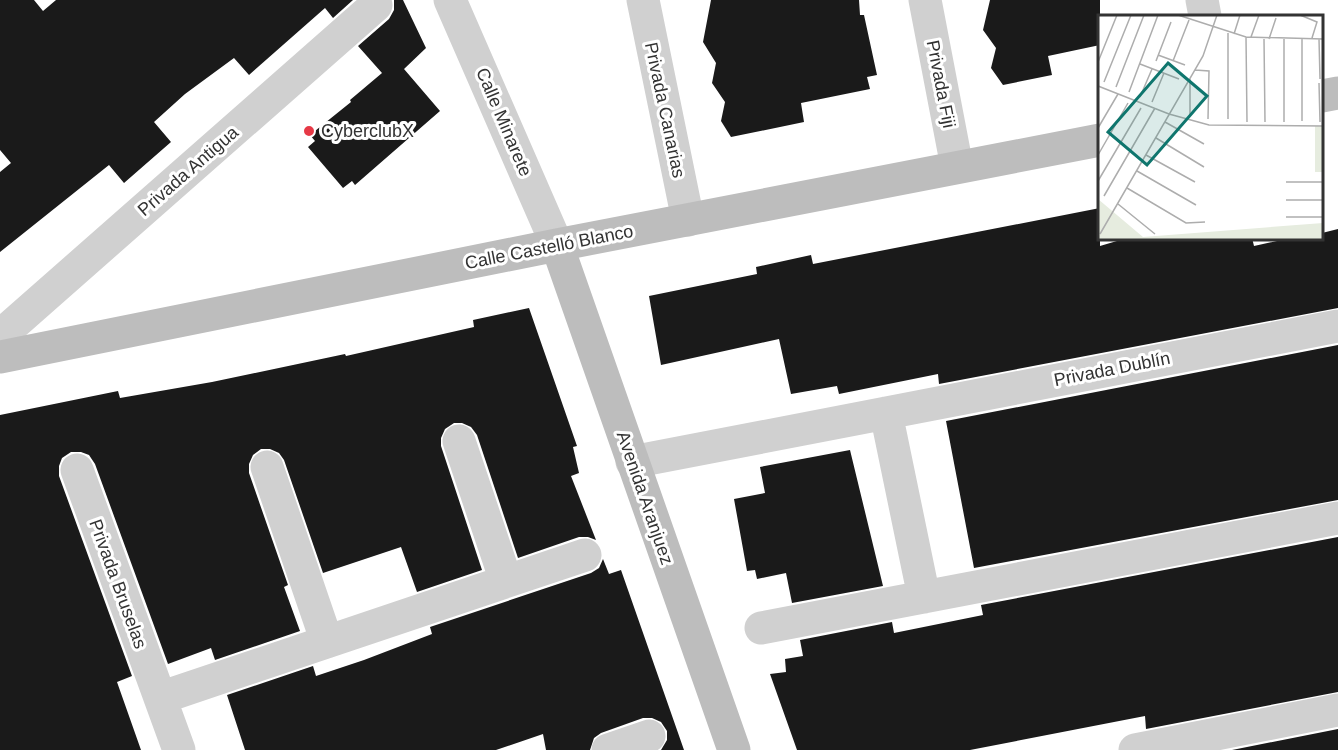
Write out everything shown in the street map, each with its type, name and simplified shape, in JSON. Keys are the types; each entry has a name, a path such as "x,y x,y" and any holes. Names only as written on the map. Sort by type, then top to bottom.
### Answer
{"street":[{"name":"Calle Minarete","path":"450,0 556,245"},
{"name":"Privada Canarias","path":"643,0 688,220"},
{"name":"Privada Fiji","path":"925,0 957,167"},
{"path":"1202,0 1205,15"},
{"name":"Privada Antigua","path":"0,336 376,5"},
{"path":"1323,96 1338,93"},
{"name":"Calle Castelló Blanco","path":"0,357 556,245 1098,140"},
{"name":"Avenida Aranjuez","path":"556,245 734,750"},
{"name":"Privada Dublín","path":"632,462 1338,326"},
{"path":"886,412 924,597"},
{"path":"459,441 506,581"},
{"path":"267,466 327,642"},
{"name":"Privada Bruselas","path":"77,470 178,750"},
{"path":"761,628 1338,518"},
{"path":"160,698 585,555"},
{"path":"1135,750 1338,710"},
{"path":"608,750 649,736"}],"building":[{"path":"0,0 34,0 43,11 56,0 353,0 333,18 325,8 249,75 234,58 185,94 154,122 171,142 124,183 109,165 0,252 0,172 11,163 0,150"},
{"path":"394,0 403,0 426,48 404,69 440,111 355,185 352,181 343,188 308,147 315,141 310,135 382,73 358,46 389,19 394,10"},
{"path":"711,0 859,0 860,15 864,15 877,75 867,77 870,89 801,103 804,122 731,137 721,121 725,102 712,83 716,63 703,42"},
{"path":"990,0 1100,0 1098,45 1048,56 1052,75 1003,85 991,68 996,48 983,30"},
{"path":"1098,208 1100,246 1120,240 1252,240 1254,246 1282,240 1323,240 1323,233 1338,229 1338,308 939,384 938,374 839,394 837,386 791,394 779,339 661,365 649,296 757,274 756,267 811,255 813,264"},
{"path":"529,308 577,446 573,447 579,473 571,476 596,540 579,537 518,558 477,435 471,427 462,423 454,423 445,429 441,438 441,446 482,570 417,592 401,547 323,573 284,460 279,453 270,449 261,449 253,455 249,464 249,473 288,585 284,587 300,631 215,660 211,648 168,664 95,464 89,455 71,452 62,458 59,476 132,676 117,682 141,750 0,750 0,415 118,391 120,398 212,382 345,354 346,356 474,327 473,320"},
{"path":"1338,345 1338,500 974,568 946,421"},
{"path":"850,450 883,586 792,603 786,573 757,579 755,570 747,571 734,499 765,493 760,467"},
{"path":"1338,537 1338,692 1146,729 1145,716 970,750 797,750 770,674 786,672 785,659 803,656 800,640 892,622 894,633 983,615 981,605"},
{"path":"603,559 609,574 621,570 684,750 661,750 667,740 667,731 661,722 652,718 643,718 601,733 594,738 590,750 546,750 543,734 496,750 245,750 227,695 313,666 316,676 364,660 432,634 430,627 591,573 599,568"},
{"path":"1338,729 1338,750 1232,750"}],"place":[{"name":"CyberclubX","path":"309,131"}]}
